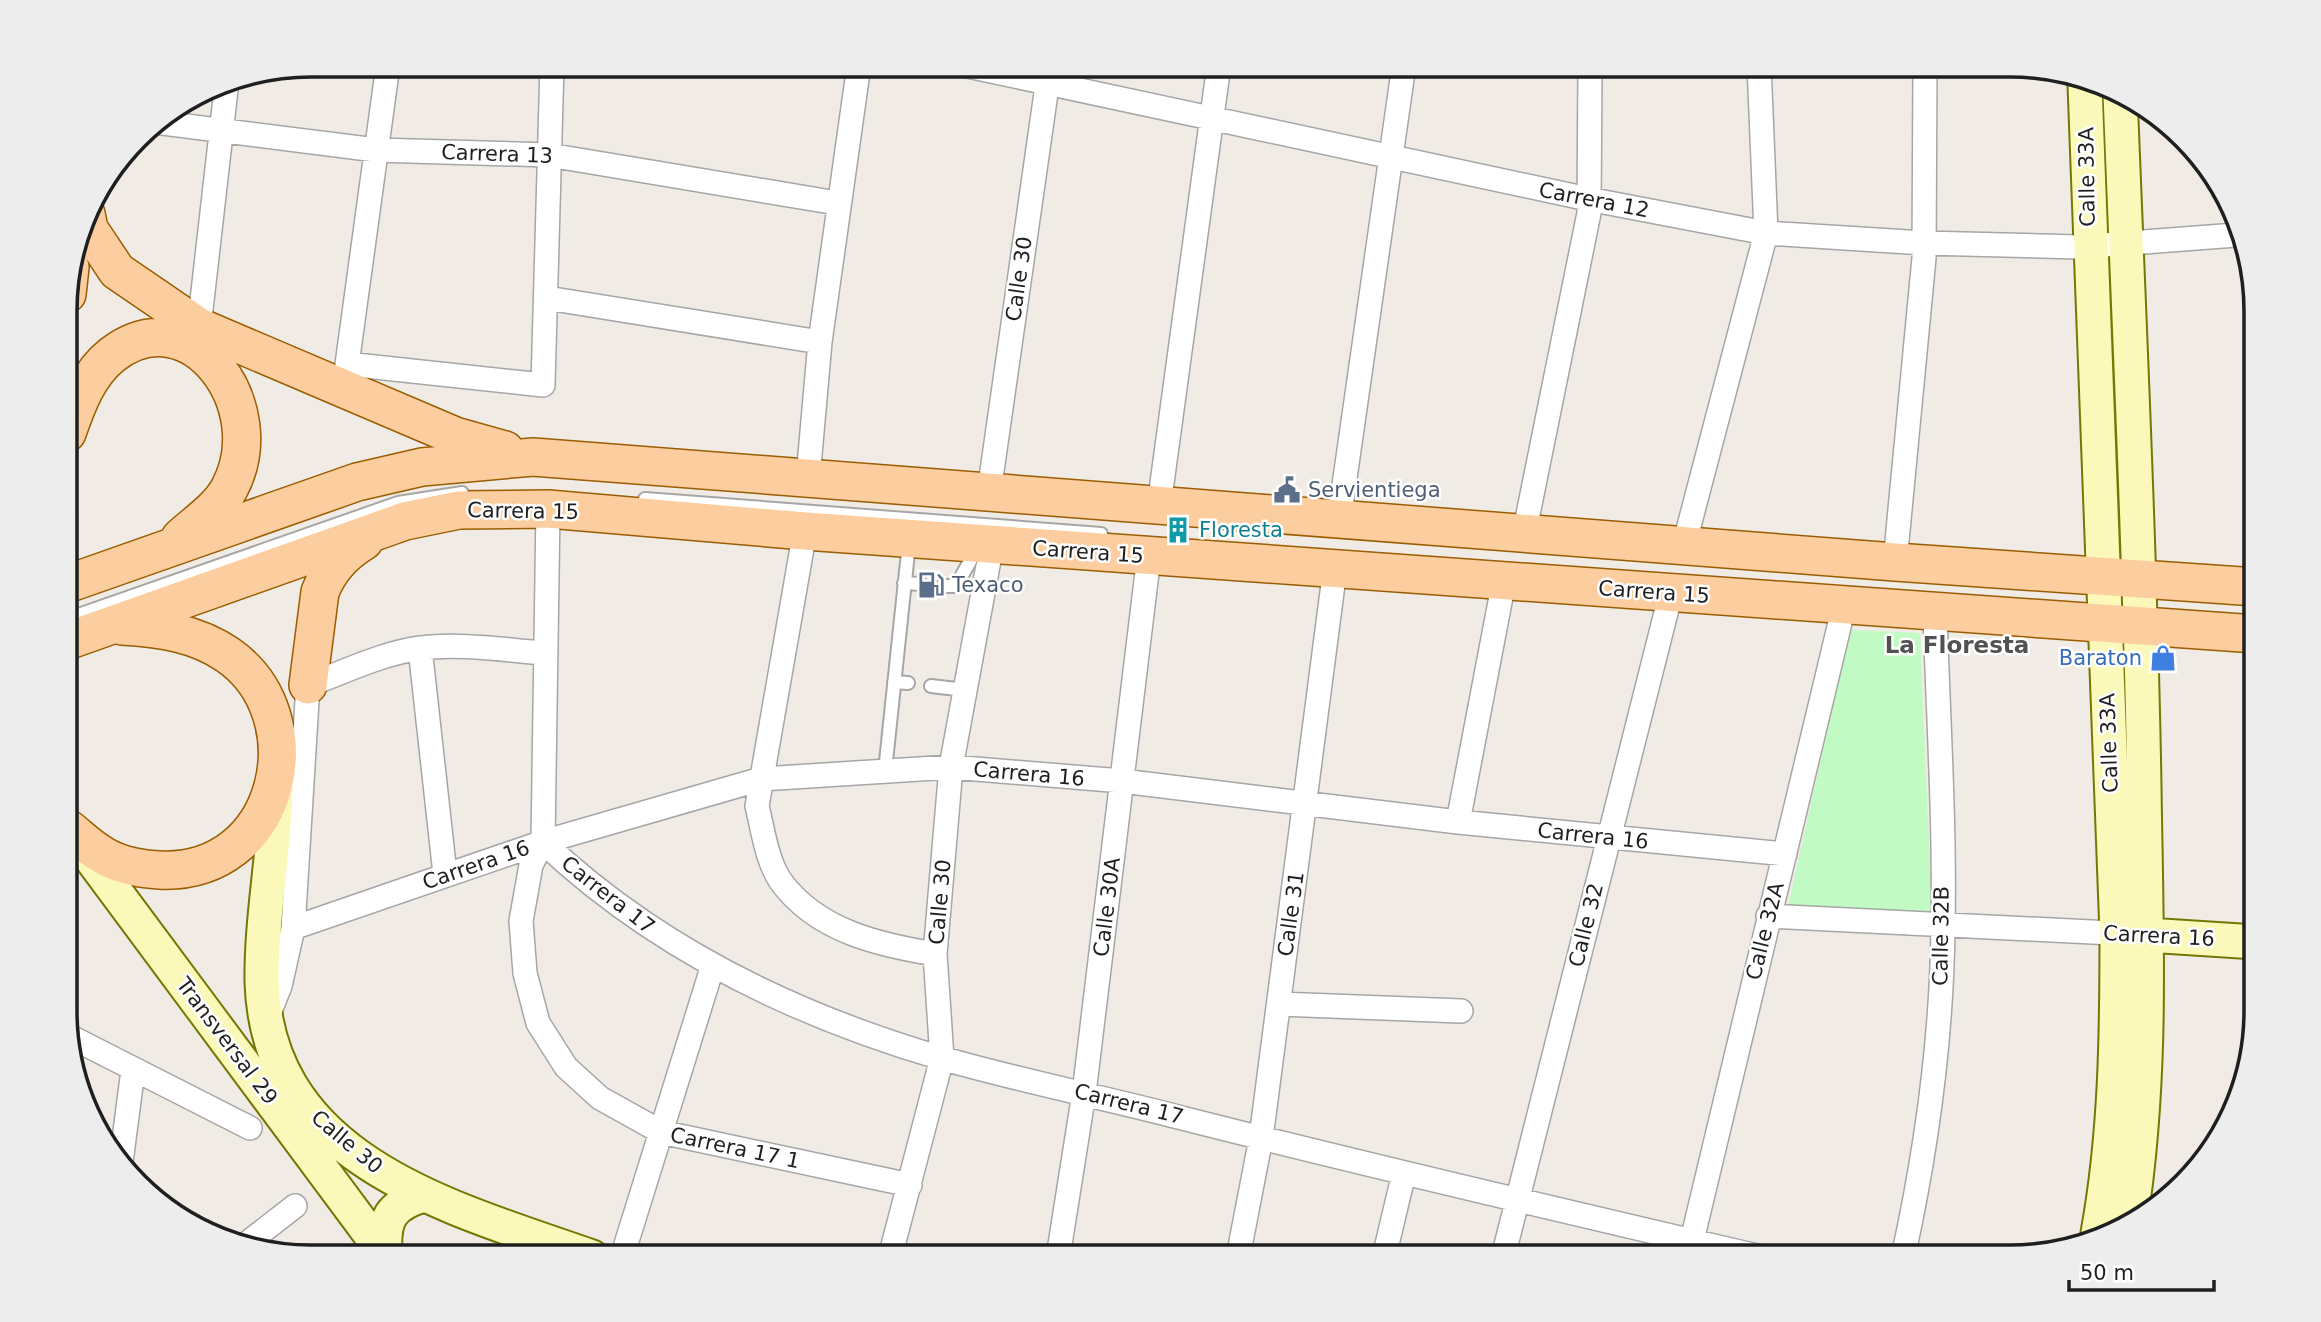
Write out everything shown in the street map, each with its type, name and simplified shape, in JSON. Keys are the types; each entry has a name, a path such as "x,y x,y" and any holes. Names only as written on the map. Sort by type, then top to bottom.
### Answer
{"main road":[{"name":"Calle 33A","path":"2085,90 2089,247 2123,603"},
{"name":"Calle 33A","path":"2120,105 2126,245 2123,603 2132,934 2143,1125 2131,1211"},
{"path":"91,232 117,271 199,327 346,377 455,436 533,457"},
{"path":"77,410 89,382 105,362 122,349 143,342 167,340 191,347 213,363 228,384 239,406 243,434 241,461 222,500 176,553"},
{"name":"Carrera 15","path":"86,609 176,553 357,482 422,467 533,457 1895,562 2123,603 2243,631"},
{"name":"Carrera 15","path":"86,609 459,510 548,509 909,539 1935,612 2123,603 2243,589"},
{"path":"308,685 320,592 325,578 343,555 388,527"},
{"path":"77,835 100,854 122,863 160,870 199,867 225,856 245,841 264,812 275,773 276,747 271,718 259,690 241,666 214,646 160,628 86,609"},
{"name":"Calle 30","path":"275,773 276,826 263,955 266,1021 275,1059 296,1096 318,1123 355,1154 391,1179 534,1245"},
{"name":"Transversal 29","path":"77,839 379,1245"},
{"name":"Calle 33A","path":"2099,1227 2108,1175 2117,1042 2132,934"},
{"name":"Carrera 16","path":"2132,934 2243,941"},
{"path":"385,1245 383,1231 391,1213 406,1200 424,1195"}],"street":[{"path":"386,77 346,377 543,385 552,77"},
{"path":"808,477 820,342 837,203 857,77"},
{"name":"Calle 30","path":"989,492 1049,77"},
{"name":"Carrera 12","path":"1060,77 1213,120 1588,199 1766,233 1924,243 2089,247 2232,235"},
{"path":"1160,506 1218,77"},
{"path":"1339,520 1403,77"},
{"path":"1524,534 1589,213 1590,77"},
{"path":"1684,545 1766,233 1760,77"},
{"path":"1895,562 1924,243 1925,77"},
{"path":"199,327 225,94"},
{"name":"Carrera 13","path":"170,124 376,150 549,155 837,203"},
{"path":"547,298 820,342"},
{"path":"543,842 548,509"},
{"path":"805,531 757,806 765,842 781,882 818,917 859,937 898,948 935,954"},
{"name":"Calle 30","path":"893,1245 942,1058 935,954 951,767 984,588 986,544"},
{"name":"Calle 30A","path":"1060,1245 1084,1093 1149,556"},
{"name":"Calle 31","path":"1240,1244 1261,1138 1335,569"},
{"path":"1458,822 1504,581"},
{"name":"Calle 32","path":"1506,1244 1671,593"},
{"name":"Calle 32A","path":"1691,1244 1844,606"},
{"name":"Calle 32B","path":"1905,1244 1928,1125 1943,925 1935,612"},
{"path":"266,1021 280,986 293,928 308,685 393,654 420,648 453,647 544,653"},
{"path":"420,648 445,874"},
{"name":"Carrera 16","path":"293,928 543,842 761,779 951,767 1122,781 1458,822 1785,854"},
{"name":"Carrera 17","path":"543,842 588,885 656,933 713,965 825,1018 942,1058 1516,1200 1673,1244"},
{"name":"Carrera 17 1","path":"543,842 531,865 521,921 525,973 538,1023 566,1067 600,1098 661,1132 910,1185"},
{"name":"Carrera 16","path":"1768,916 2132,934"},
{"path":"626,1245 713,965"},
{"path":"1279,1004 1461,1012"},
{"path":"79,1041 250,1128"},
{"path":"123,1150 133,1070"},
{"path":"1387,1244 1404,1173"},
{"path":"254,1238 295,1206"}],"lane":[{"path":"380,491 435,477 482,476"},
{"path":"86,609 398,503 437,494 482,493"},
{"path":"633,498 1111,535"},
{"path":"1092,514 2123,603 2243,599"},
{"path":"884,771 909,539"},
{"path":"957,586 986,544"},
{"path":"904,583 921,584"},
{"path":"942,586 984,588"},
{"path":"894,682 908,682"},
{"path":"931,686 965,690"}],"green space":[{"path":"1850,630 1920,633 1932,915 1788,906"}],"place":[{"name":"Servientiega","path":"1287,490"},
{"name":"Floresta","path":"1178,530"},
{"name":"Texaco","path":"931,585"},
{"name":"Baraton","path":"2163,658"}],"district":[{"name":"La Floresta","path":"1957,645"}]}
